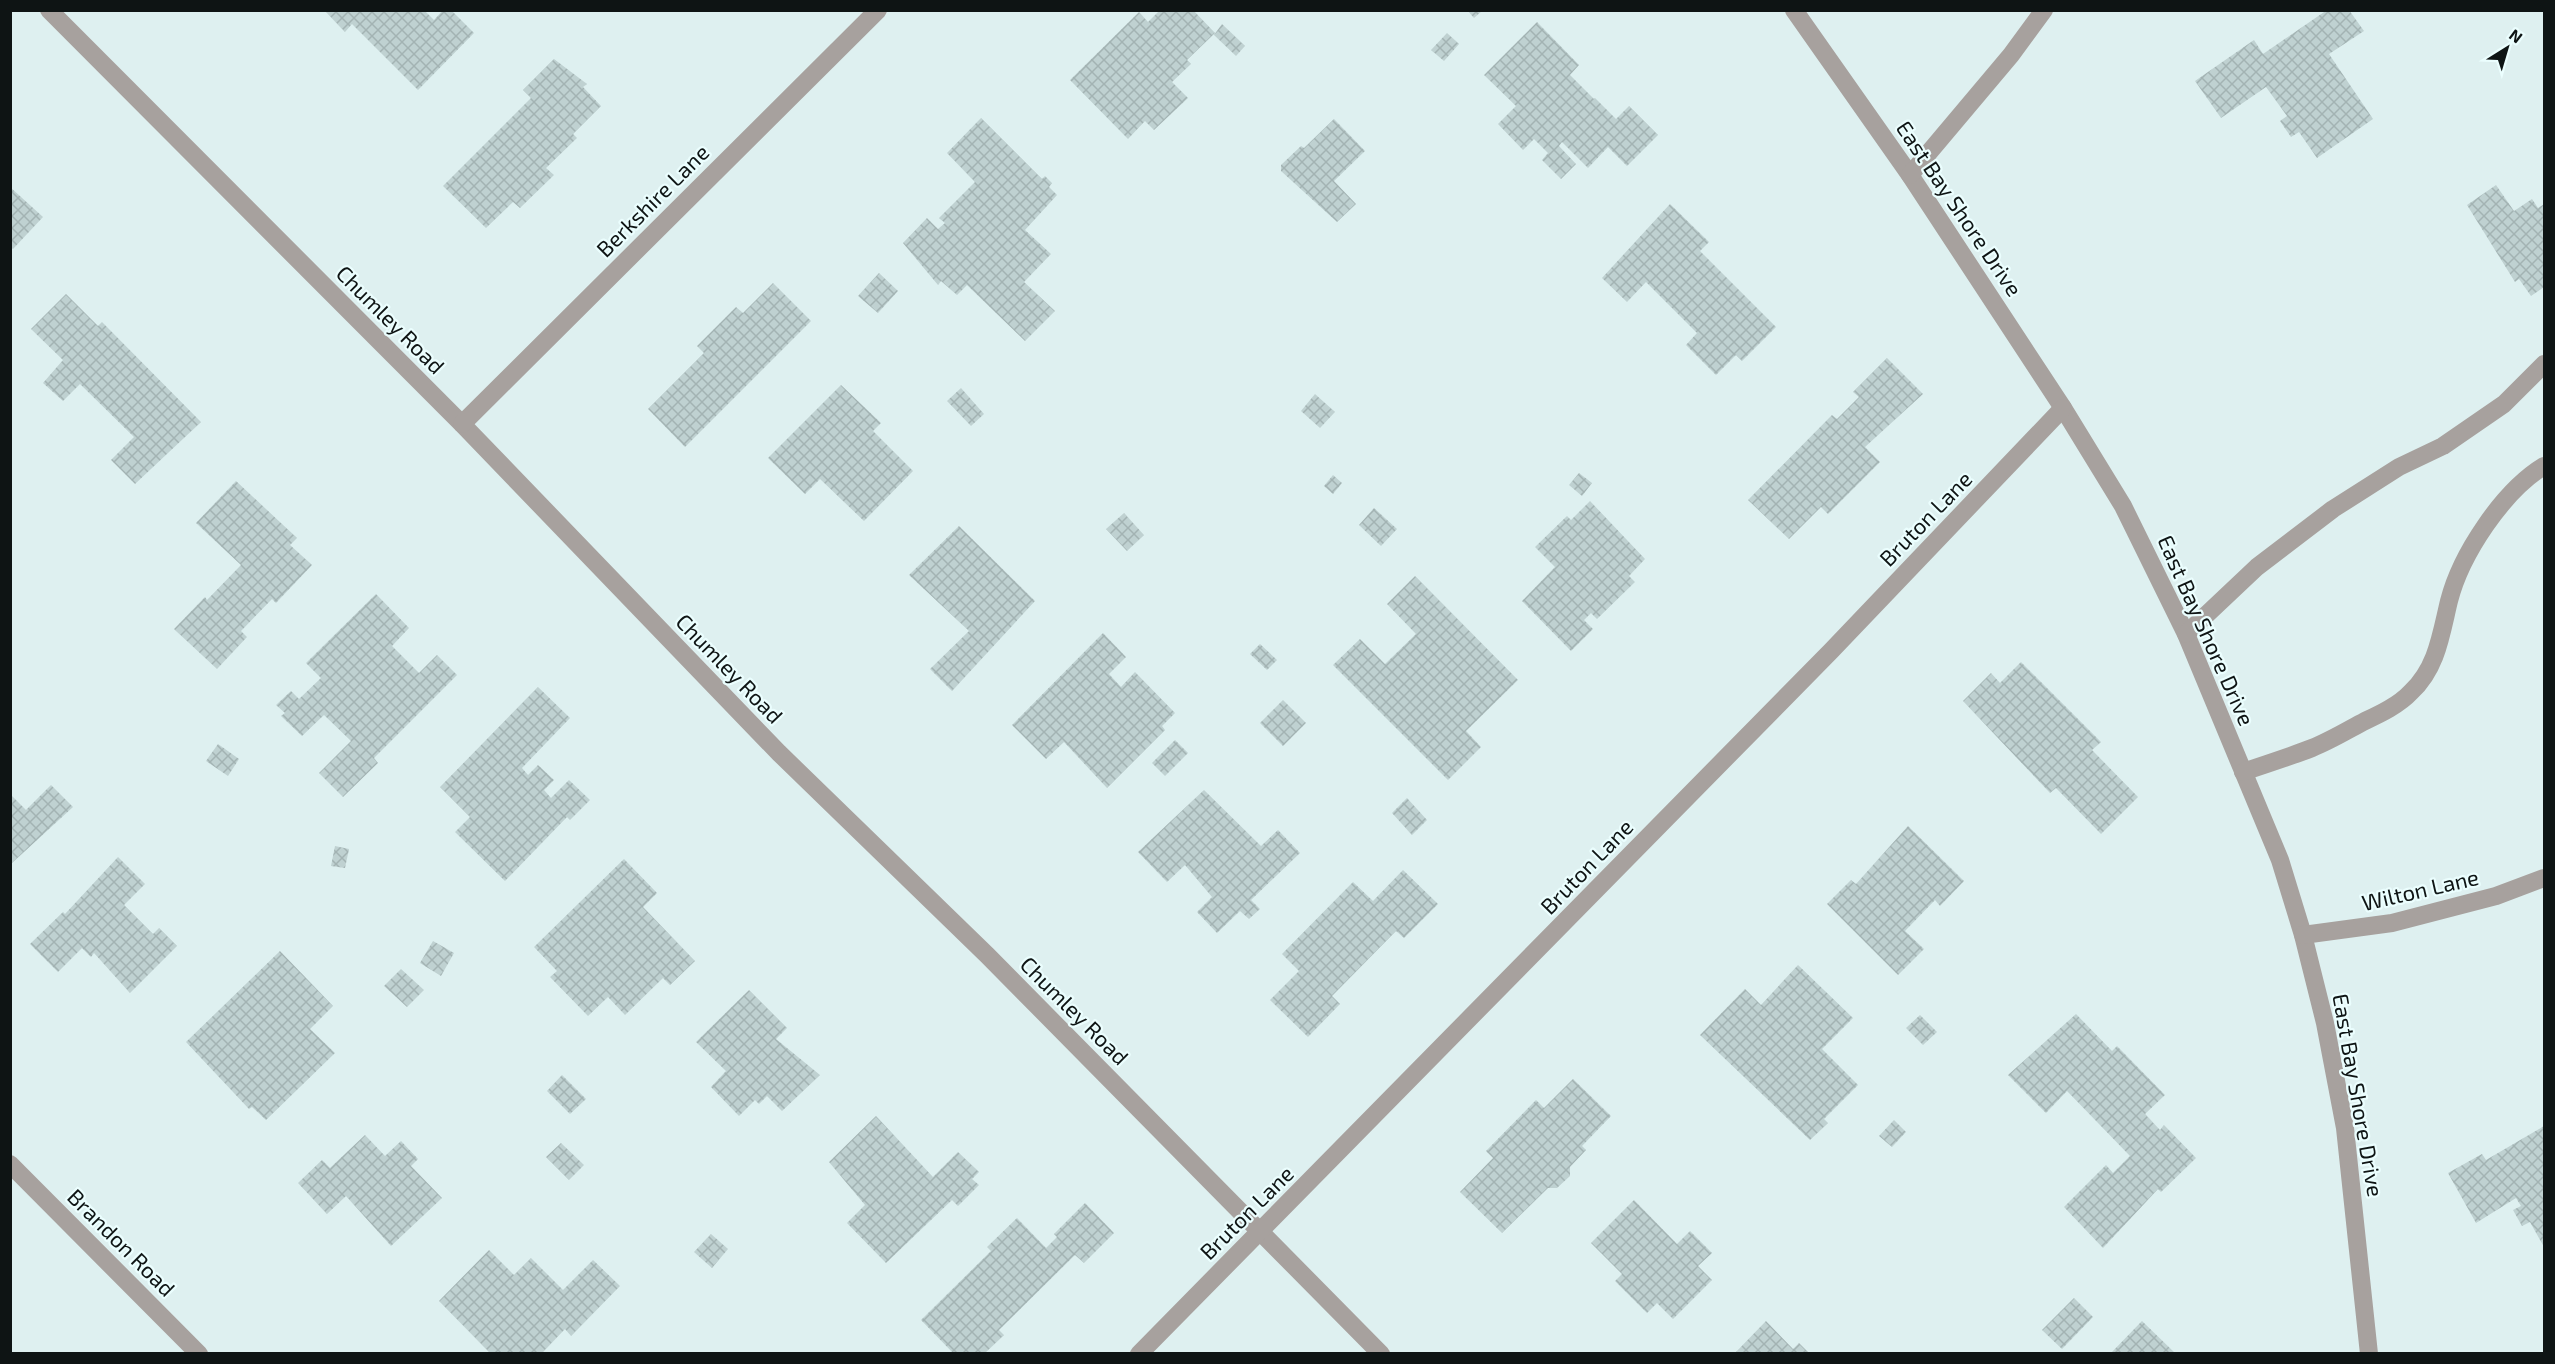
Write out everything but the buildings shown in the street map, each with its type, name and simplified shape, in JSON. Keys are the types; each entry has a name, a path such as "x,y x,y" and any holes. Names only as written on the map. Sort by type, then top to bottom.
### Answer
{"street":[{"name":"Chumley Road","path":"49,10 462,424 779,753 987,955 1381,1353"},
{"name":"Berkshire Lane","path":"462,424 878,10"},
{"name":"East Bay Shore Drive","path":"1794,10 1910,175 2063,408 2123,506 2186,634 2280,860 2303,935 2325,1023 2345,1128 2369,1353"},
{"path":"1910,175 2011,55 2044,10"},
{"path":"2186,634 2257,567 2333,508 2399,466 2443,446 2487,416 2504,404 2544,364"},
{"name":"Bruton Lane","path":"1139,1353 1831,651 2063,408"},
{"path":"2243,772 2314,748 2381,713 2411,693 2430,668 2441,638 2450,599 2471,550 2500,506 2530,474 2544,466"},
{"name":"Wilton Lane","path":"2303,935 2392,923 2496,896 2544,878"},
{"name":"Brandon Road","path":"10,1164 200,1353"}]}
